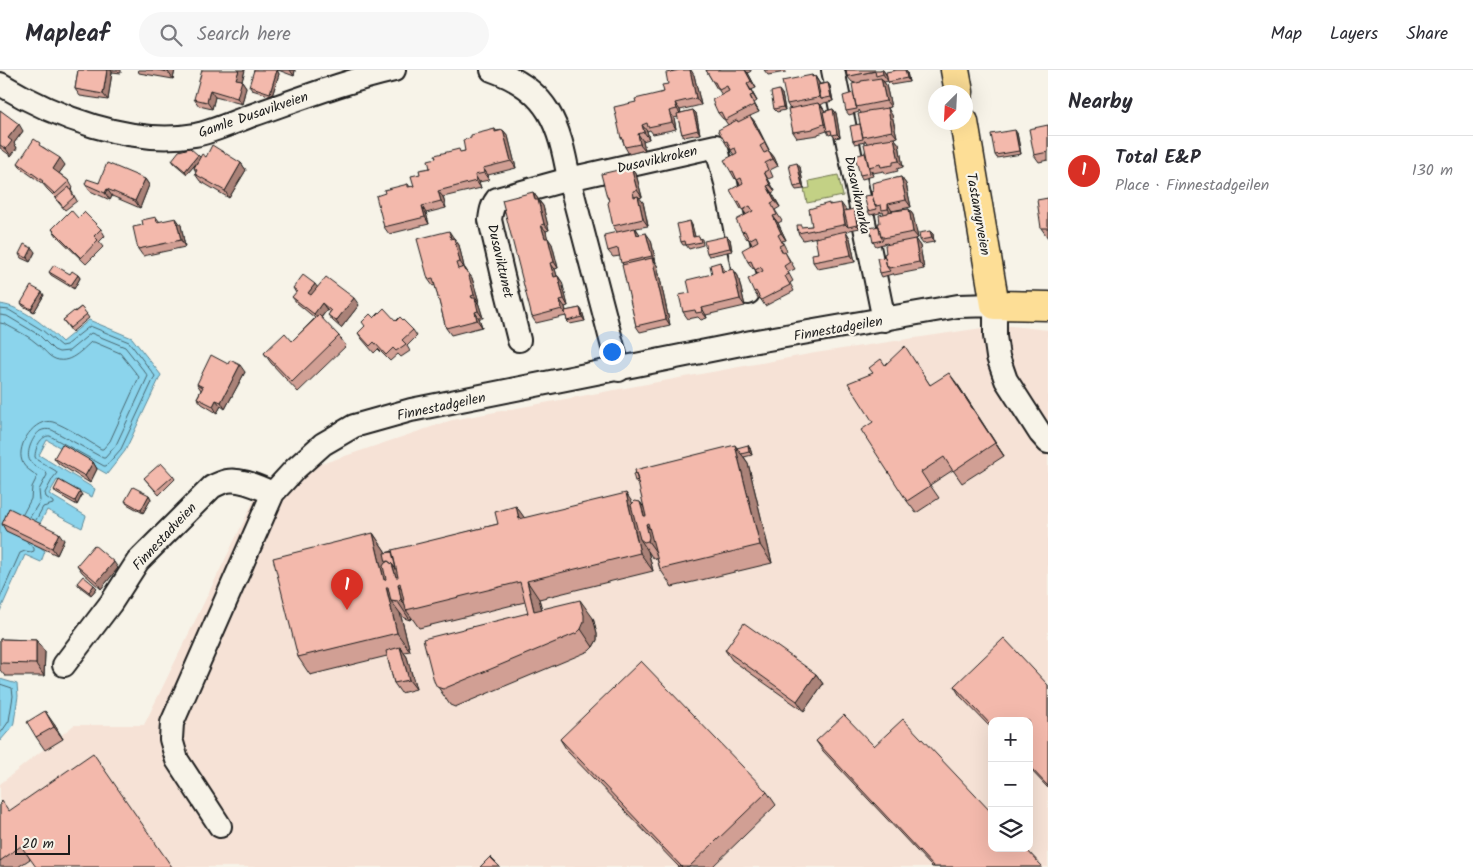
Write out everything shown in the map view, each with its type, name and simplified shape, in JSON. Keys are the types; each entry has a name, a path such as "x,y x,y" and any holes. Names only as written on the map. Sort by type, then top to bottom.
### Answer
{"main road":[{"path":"955,70 958,85"},
{"name":"Tastamyrveien","path":"965,130 994,305"},
{"path":"994,305 1048,306"}],"street":[{"name":"Gamle Dusavikveien","path":"0,84 30,101 85,123 139,136 162,138 196,134 322,80 394,70"},
{"path":"492,70 522,83 535,94 545,106 557,128 619,370"},
{"name":"Dusavikmarka","path":"833,70 884,320"},
{"name":"Dusavikkroken","path":"570,179 716,146 726,183 748,293"},
{"name":"Dusaviktunet","path":"520,340 495,244 490,220 491,211 497,198 570,179"},
{"path":"994,305 998,357 1006,380 1040,433 1048,442"},
{"name":"Finnestadgeilen","path":"220,826 177,760 172,739 172,724 273,493 295,469 323,444 354,426 411,410 619,370 751,342 958,306 994,305"},
{"name":"Finnestadveien","path":"64,665 111,603 138,561 212,487 227,481 237,481 254,485 273,493"}],"shaded area":[{"path":"1002,325 1048,330 1048,867 0,867 0,784 74,725 144,725 262,484 452,420 815,353"}],"green space":[{"path":"838,175 843,196 807,203 804,189 810,188 809,181"}],"water":[{"path":"0,304 26,313 62,342 89,320 132,338 161,375 125,451 107,474 47,440 39,455 95,489 92,497 57,480 49,494 86,516 82,528 47,510 31,540 45,551 41,562 25,555 0,611"},
{"path":"0,679 17,684 18,696 13,726 0,741"}],"building":[{"path":"78,70 107,70 103,94 75,89"},
{"path":"202,70 239,70 236,79 242,80 237,98 210,90 207,102 194,99"},
{"path":"254,70 277,70 270,93 249,86"},
{"path":"690,70 696,98 675,103 677,109 669,111 672,122 648,127 647,123 642,125 644,132 638,134 640,144 625,147 614,107 636,102 635,99 664,92 662,85 668,84 666,73"},
{"path":"706,70 745,70 751,81 747,84 753,95 750,96 754,105 725,120 721,112 718,113 712,100 729,91 727,86 719,90"},
{"path":"846,70 882,70 883,74 876,76 875,71 847,76"},
{"path":"905,70 907,78 888,82 886,72"},
{"path":"812,75 812,77 815,76 819,96 787,104 782,81"},
{"path":"881,78 886,101 856,107 852,84"},
{"path":"828,83 831,97 821,99 818,85"},
{"path":"779,90 783,107 774,109 771,92"},
{"path":"853,93 857,109 846,111 843,96"},
{"path":"820,104 824,124 813,129 793,132 788,109"},
{"path":"888,108 892,131 863,137 858,114"},
{"path":"833,109 837,134 832,135 831,130 827,131 823,112"},
{"path":"0,110 19,124 8,138 12,141 6,149 0,145"},
{"path":"693,110 698,130 682,134 677,114"},
{"path":"750,116 765,143 760,146 764,153 769,151 773,159 765,163 768,170 764,172 770,185 767,186 775,201 771,203 777,215 773,216 781,233 778,235 783,244 779,246 783,253 785,252 790,262 784,266 789,274 785,276 790,285 761,300 756,291 754,292 748,279 763,271 761,267 755,270 751,261 748,262 742,250 758,241 756,236 749,240 745,231 742,232 736,220 753,211 750,206 743,210 739,201 737,202 730,190 743,183 741,178 737,180 733,171 731,172 724,160 737,153 735,148 731,150 727,141 725,142 718,130 737,120 738,122"},
{"path":"860,124 863,139 853,141 850,126"},
{"path":"1048,125 1048,152 1034,155 1029,129"},
{"path":"495,129 495,132 503,130 511,161 483,168 484,173 475,175 476,181 438,191 441,201 422,206 425,217 384,227 376,196 385,193 384,190 408,184 408,187 414,186 411,176 420,174 419,170 430,168 428,160 436,158 435,155 459,149 460,152 465,151 463,140 471,138 471,135"},
{"path":"1015,130 1019,151 995,155 991,134"},
{"path":"894,138 899,161 893,162 893,165 881,167 880,164 869,167 864,144"},
{"path":"34,139 40,143 39,145 60,158 53,169 69,181 55,194 43,181 18,163"},
{"path":"212,145 241,163 225,191 195,174 197,170 194,168 202,154 206,157"},
{"path":"190,148 198,155 185,171 172,160 179,151"},
{"path":"865,153 870,173 860,175 855,156"},
{"path":"107,163 145,179 135,201 107,189 105,193 85,184 87,179 99,183"},
{"path":"797,163 802,185 794,187 789,165"},
{"path":"631,167 637,190 633,191 634,197 638,196 643,219 613,226 608,197 601,174"},
{"path":"901,177 906,200 888,204 888,209 882,210 881,205 876,206 871,192 873,191 872,183"},
{"path":"69,187 74,197 63,207 56,198"},
{"path":"533,192 535,200 538,200 544,224 541,225 545,238 548,238 554,262 550,263 554,277 558,276 564,299 560,300 562,309 532,317 502,200"},
{"path":"872,195 877,209 868,211 864,196"},
{"path":"1048,198 1048,228 1041,228 1037,200"},
{"path":"829,203 829,205 841,203 845,224 798,233 797,225 801,225 801,227 812,226 809,209"},
{"path":"854,209 857,225 848,227 844,211"},
{"path":"909,209 913,232 881,237 878,223 880,223 879,215"},
{"path":"71,210 78,218 84,212 101,229 94,236 98,240 81,258 52,229"},
{"path":"156,217 157,222 176,218 181,240 138,249 133,227 143,225 142,220"},
{"path":"690,221 693,237 699,236 701,242 686,245 685,241 681,242 677,224"},
{"path":"879,226 883,240 873,242 870,228"},
{"path":"635,228 637,235 646,233 652,256 621,263 618,248 608,251 604,235"},
{"path":"449,231 451,239 454,238 460,262 456,263 458,269 464,267 466,272 468,272 474,295 471,296 475,298 478,311 475,312 477,320 446,328 433,278 428,279 417,239"},
{"path":"846,231 851,255 813,262 812,254 818,253 815,238"},
{"path":"930,231 932,238 920,240 919,233"},
{"path":"727,236 730,248 707,253 704,241"},
{"path":"915,239 919,262 887,267 884,254 886,253 885,245"},
{"path":"24,244 32,248 27,258 19,254"},
{"path":"885,257 890,271 880,273 877,258"},
{"path":"652,258 666,319 636,326 622,265"},
{"path":"720,262 722,272 733,269 740,299 702,308 702,312 696,313 695,310 683,312 679,295 690,293 687,280 712,274 710,265"},
{"path":"54,265 70,274 72,271 78,275 71,285 49,272"},
{"path":"303,275 315,284 308,293 311,295 326,277 354,298 336,321 328,315 331,311 322,303 314,314 292,297 297,291 293,288"},
{"path":"31,286 42,292 31,309 21,303"},
{"path":"81,307 87,314 70,328 63,320"},
{"path":"384,308 396,321 400,317 413,330 402,340 406,344 396,351 393,348 386,355 374,342 370,346 358,333 365,326 362,322 370,314 374,318"},
{"path":"580,308 582,317 567,321 565,311"},
{"path":"319,315 339,336 292,382 264,353 285,333 292,341"},
{"path":"905,346 930,385 949,373 995,443 953,471 944,457 921,472 930,486 907,501 861,430 873,422 848,383 873,373 869,368 881,359 885,365"},
{"path":"211,355 228,364 230,360 240,365 221,402 216,400 213,406 197,398 203,387 197,384"},
{"path":"62,444 93,462 85,476 54,458"},
{"path":"735,445 760,545 660,569 648,523 646,524 649,537 648,541 644,542 640,539 631,505 635,501 640,502 644,516 646,516 635,470"},
{"path":"748,445 749,452 741,454 737,448"},
{"path":"161,463 173,476 156,491 144,478"},
{"path":"636,473 638,480 635,481 633,474"},
{"path":"59,480 80,492 75,501 54,490"},
{"path":"133,487 149,495 141,510 125,501"},
{"path":"626,493 640,553 527,581 534,611 580,600 584,622 577,633 443,689 437,687 434,681 423,639 528,613 520,582 406,610 400,583 398,584 401,599 398,602 391,601 388,587 386,587 397,633 298,657 273,558 373,533 384,580 386,579 383,566 388,561 392,564 396,577 398,577 392,550 498,524 495,512 516,506 519,519"},
{"path":"9,508 59,533 52,548 2,524"},
{"path":"94,545 114,562 97,582 77,565"},
{"path":"392,552 396,569 388,561 386,562 384,553"},
{"path":"83,576 94,585 89,592 77,583"},
{"path":"744,623 816,674 797,701 725,650"},
{"path":"1004,638 1048,685 1048,786 1033,770 1033,717 988,717 988,722 954,686"},
{"path":"0,639 36,640 36,664 0,663"},
{"path":"400,647 409,680 394,683 386,651"},
{"path":"641,661 767,792 689,867 682,867 560,739"},
{"path":"45,711 54,727 36,737 27,722"},
{"path":"844,715 874,746 903,719 988,809 988,852 1029,852 1042,866 934,867 816,741"},
{"path":"93,753 172,867 36,867 21,846 0,861 0,803 2,801 9,811"},
{"path":"490,857 500,867 480,867"}],"place":[{"name":"Total E&P","path":"347,610"}]}
